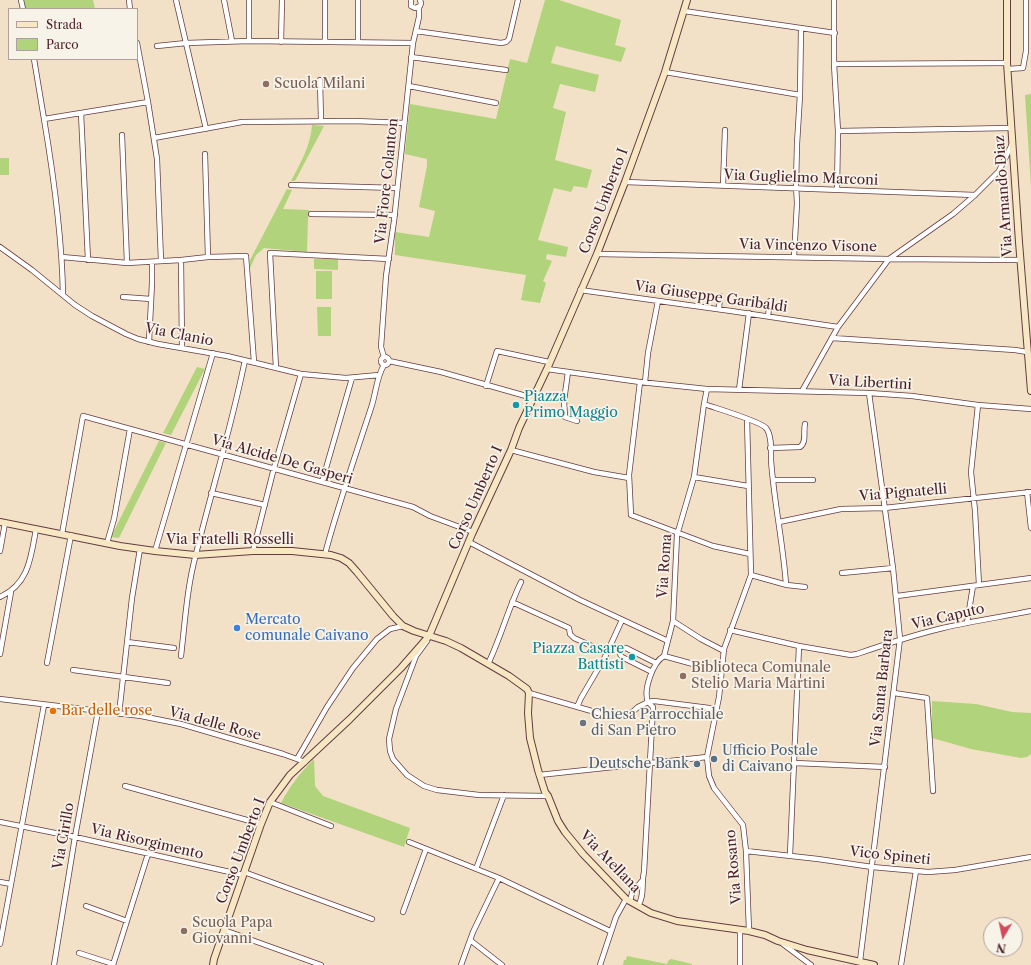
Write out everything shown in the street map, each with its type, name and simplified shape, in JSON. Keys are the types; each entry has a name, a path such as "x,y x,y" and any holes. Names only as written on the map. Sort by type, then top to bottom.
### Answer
{"main road":[{"name":"Corso Umberto I","path":"207,965 213,962 243,874 270,802 290,775 350,719 395,674 429,636 468,542 511,450 519,428 597,254 626,182 665,72 687,0"},
{"name":"Via Armando Diaz","path":"1007,0 1007,66 1020,260 1028,322 1028,352 1031,391"},
{"name":"Via Fratelli Rosselli","path":"3,523 155,551 195,555 253,551 292,551 325,554 341,558 349,563 403,626 446,641 515,680 527,689 529,693"},
{"name":"Via Atellana","path":"529,693 528,713 530,738 545,792 558,821 565,832 601,874 628,900 660,917 677,921 749,931 765,935 780,942 830,956 874,965"}],"street":[{"path":"176,0 206,129"},
{"path":"224,0 232,41"},
{"path":"249,0 249,41"},
{"path":"281,42 282,0"},
{"path":"325,0 325,42"},
{"path":"358,0 358,42"},
{"path":"411,0 410,4 412,7 418,8"},
{"name":"Via Fiore Colanton","path":"384,357 381,347 386,276 395,215 409,86 412,43 419,17 418,8 421,5 420,0"},
{"path":"416,31 501,43 506,42 509,39 518,0"},
{"path":"834,0 834,64 838,131 837,190"},
{"path":"834,64 1007,66 1023,68 1026,51 1026,0"},
{"path":"684,11 835,33"},
{"path":"794,257 801,28"},
{"path":"158,46 232,41 412,43"},
{"path":"138,48 157,159 161,262"},
{"path":"411,57 506,70"},
{"path":"34,60 59,217 63,295"},
{"path":"665,72 800,95"},
{"path":"320,80 321,121"},
{"path":"409,86 496,103"},
{"path":"44,120 148,102"},
{"path":"81,113 88,260"},
{"path":"154,138 242,122 321,121 404,123"},
{"path":"838,131 1012,128"},
{"path":"723,186 725,130"},
{"path":"122,135 127,263"},
{"path":"802,391 838,327 889,259 953,214 975,195 999,171 1012,143"},
{"path":"205,154 208,257"},
{"name":"Via Guglielmo Marconi","path":"626,182 975,195"},
{"path":"291,185 398,188"},
{"path":"311,214 395,215"},
{"name":"Via Clanio","path":"0,247 32,270 75,305 92,316 126,334 149,342 212,353 301,374 352,378 378,375"},
{"path":"276,368 270,253 389,259"},
{"name":"Via Vincenzo Visone","path":"597,254 1020,260"},
{"path":"62,257 127,263 161,262 208,257 246,256 254,362"},
{"path":"181,260 182,348"},
{"path":"149,342 152,299 152,262"},
{"name":"Via Giuseppe Garibaldi","path":"580,290 749,313 838,327"},
{"path":"719,309 720,296"},
{"path":"123,297 152,299"},
{"path":"658,301 643,382 629,478 631,515 713,546 750,554"},
{"path":"768,316 770,301"},
{"path":"739,390 749,313"},
{"path":"832,338 1028,352"},
{"name":"Via Libertini","path":"486,386 497,351 568,372 706,389 869,393 912,396 978,405 1031,409"},
{"path":"155,551 212,353"},
{"path":"384,365 380,361 384,357 388,358 389,361 441,372 486,386 533,398"},
{"path":"181,656 190,582 195,555 223,454 245,360"},
{"path":"325,554 335,516 375,397 378,375 384,365 388,364 389,361"},
{"path":"568,372 564,401 565,417 577,422"},
{"path":"253,551 274,468 301,374"},
{"path":"322,482 352,378"},
{"name":"Via Roma","path":"664,656 673,621 677,532 694,477 706,389"},
{"name":"Via Santa Barbara","path":"860,961 900,640 897,596 869,393"},
{"path":"704,404 763,426 767,430 786,584"},
{"path":"978,405 971,472 979,585"},
{"name":"Via Alcide De Gasperi","path":"62,534 84,416 413,507 430,516 473,532"},
{"name":"Via Rosano","path":"746,419 751,575 730,630 724,651 719,697 707,756 709,776 714,788 743,825 746,851 749,931"},
{"path":"770,448 800,447 803,445 805,424"},
{"path":"107,543 114,519 130,429"},
{"path":"511,450 594,472 629,478"},
{"path":"694,477 748,486"},
{"path":"773,480 812,480"},
{"path":"1029,492 1031,528"},
{"name":"Via Pignatelli","path":"779,522 841,509 884,508 1029,492"},
{"path":"211,493 265,505"},
{"path":"0,551 3,523"},
{"path":"0,597 10,592 20,582 28,568 36,529"},
{"path":"46,663 71,536"},
{"path":"468,542 622,620 668,641"},
{"path":"119,714 132,598 140,549"},
{"path":"842,573 893,568"},
{"path":"488,664 512,602 526,572"},
{"path":"751,575 805,588"},
{"path":"897,596 1031,578"},
{"path":"967,623 973,586"},
{"path":"0,654 10,592"},
{"path":"512,602 569,628 570,634 574,638 607,652"},
{"name":"Via Caputo","path":"730,630 800,646 850,655 858,654 900,640 967,623 1031,611"},
{"path":"577,707 607,652 622,620"},
{"path":"673,621 701,639 724,651"},
{"path":"297,759 327,707 353,668 377,639 390,629 403,626"},
{"path":"429,636 424,646 416,656 396,709 389,739 390,751 393,758 407,775 424,786 444,791 479,795 548,796"},
{"path":"127,642 174,648"},
{"path":"790,855 800,646"},
{"path":"652,672 622,657 620,651 623,648 626,648 656,663"},
{"path":"638,906 642,898 643,886 642,881 644,872 653,707 648,702 646,692 652,672 659,659 664,656 722,672"},
{"path":"73,670 168,683"},
{"path":"529,693 609,716 624,717 648,702 683,704 716,709"},
{"path":"894,693 927,698 933,791"},
{"name":"Via delle Rose","path":"0,699 141,716 181,724 305,762"},
{"path":"0,944 44,705"},
{"name":"Via Cirillo","path":"54,965 98,711"},
{"path":"540,775 707,756"},
{"path":"795,763 885,766"},
{"path":"125,786 261,824"},
{"path":"476,869 504,796"},
{"path":"270,802 331,826"},
{"name":"Via Risorgimento","path":"0,822 243,874 372,919"},
{"path":"409,842 499,878 610,931"},
{"path":"402,912 426,849"},
{"name":"Vico Spineti","path":"746,851 790,855 872,867 939,872 1031,857"},
{"path":"79,953 113,965 148,854"},
{"path":"901,965 916,871"},
{"path":"461,965 470,940 499,878"},
{"path":"600,965 610,931 616,917 642,881"},
{"path":"0,882 12,884"},
{"path":"86,906 127,921"},
{"path":"224,930 321,965"},
{"path":"740,930 740,965"},
{"path":"470,940 502,965"},
{"path":"780,942 811,965"}],"green space":[{"path":"23,0 93,0 95,8 25,8"},
{"path":"545,0 559,0 621,20 615,45 626,48 621,62 556,46 551,63 599,75 595,92 560,84 553,108 566,112 555,160 592,170 587,188 574,186 571,192 554,188 538,240 568,247 566,257 547,254 546,259 552,261 543,281 546,283 540,303 521,300 526,275 395,255 395,232 429,237 435,211 419,207 427,159 405,154 410,104 496,119 510,59 527,63"},
{"path":"1031,94 1031,186 1025,95"},
{"path":"312,125 324,126 295,181 291,181 310,140"},
{"path":"0,158 9,158 9,175 0,175"},
{"path":"287,189 292,190 283,209 309,210 307,252 264,248 256,255 250,268 250,260"},
{"path":"314,259 338,259 338,270 314,269"},
{"path":"316,271 332,271 332,299 316,299"},
{"path":"317,307 331,307 331,336 318,336"},
{"path":"197,367 205,369 171,435 163,433"},
{"path":"159,441 166,443 119,538 111,537"},
{"path":"932,701 976,704 1012,712 1031,713 1031,754 1027,757 1021,758 971,749 932,738"},
{"path":"314,759 315,786 323,796 410,828 404,847 281,803 304,769"},
{"path":"627,956 667,964 671,959 692,965 623,965"}],"place":[{"name":"Scuola Milani","path":"266,84"},
{"name":"Piazza Primo Maggio","path":"516,405"},
{"name":"Mercato comunale Caivano","path":"237,628"},
{"name":"Piazza Casare Battisti","path":"632,657"},
{"name":"Biblioteca Comunale Stelio Maria Martini","path":"683,676"},
{"name":"Bar delle rose","path":"53,711"},
{"name":"Chiesa Parrocchiale di San Pietro","path":"583,723"},
{"name":"Ufficio Postale di Caivano","path":"714,759"},
{"name":"Deutsche Bank","path":"697,764"},
{"name":"Scuola Papa Giovanni","path":"184,931"}]}
